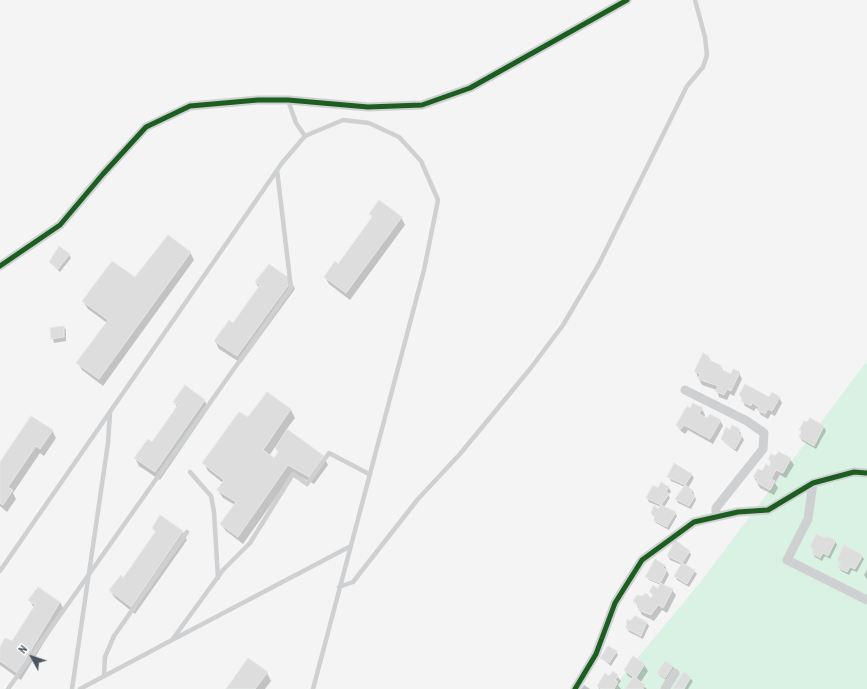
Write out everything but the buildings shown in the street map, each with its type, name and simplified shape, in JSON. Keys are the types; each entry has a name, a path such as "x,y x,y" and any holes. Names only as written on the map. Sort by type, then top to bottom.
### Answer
{"street":[{"path":"0,266 60,226 103,174 146,127 190,106 258,100 288,100 368,107 422,105 470,88 627,0"},
{"path":"685,390 747,421 764,433 763,449 716,508 716,517"},
{"path":"575,689 596,654 615,603 642,560 694,522 738,512 768,510 813,483 854,472 867,473"},
{"path":"813,483 808,519 787,560 867,600"},
{"path":"665,689 675,673"}],"lane":[{"path":"339,587 353,582 418,499 460,454 563,325 599,264 687,86 703,67 707,55 705,38 695,0"},
{"path":"288,100 296,123 305,136"},
{"path":"0,571 277,170 305,136 343,120 369,123 399,137 421,161 438,200 424,270 349,548 313,689"},
{"path":"8,689 291,288 277,170"},
{"path":"72,689 108,443 110,411"},
{"path":"172,640 218,578 250,543 293,474 307,484 329,453 369,474"},
{"path":"190,472 211,496 214,512 218,578"},
{"path":"104,676 105,657 114,636 187,532"},
{"path":"80,689 349,548"}],"green space":[{"path":"867,361 867,689 612,689 702,580"}],"cycle path":[{"path":"0,266 60,225 103,174 146,127 190,106 258,100 288,100 368,107 422,105 470,88 627,0"},
{"path":"575,689 596,654 615,603 642,560 694,522 738,512 768,510 813,483 854,472 867,473"}]}
